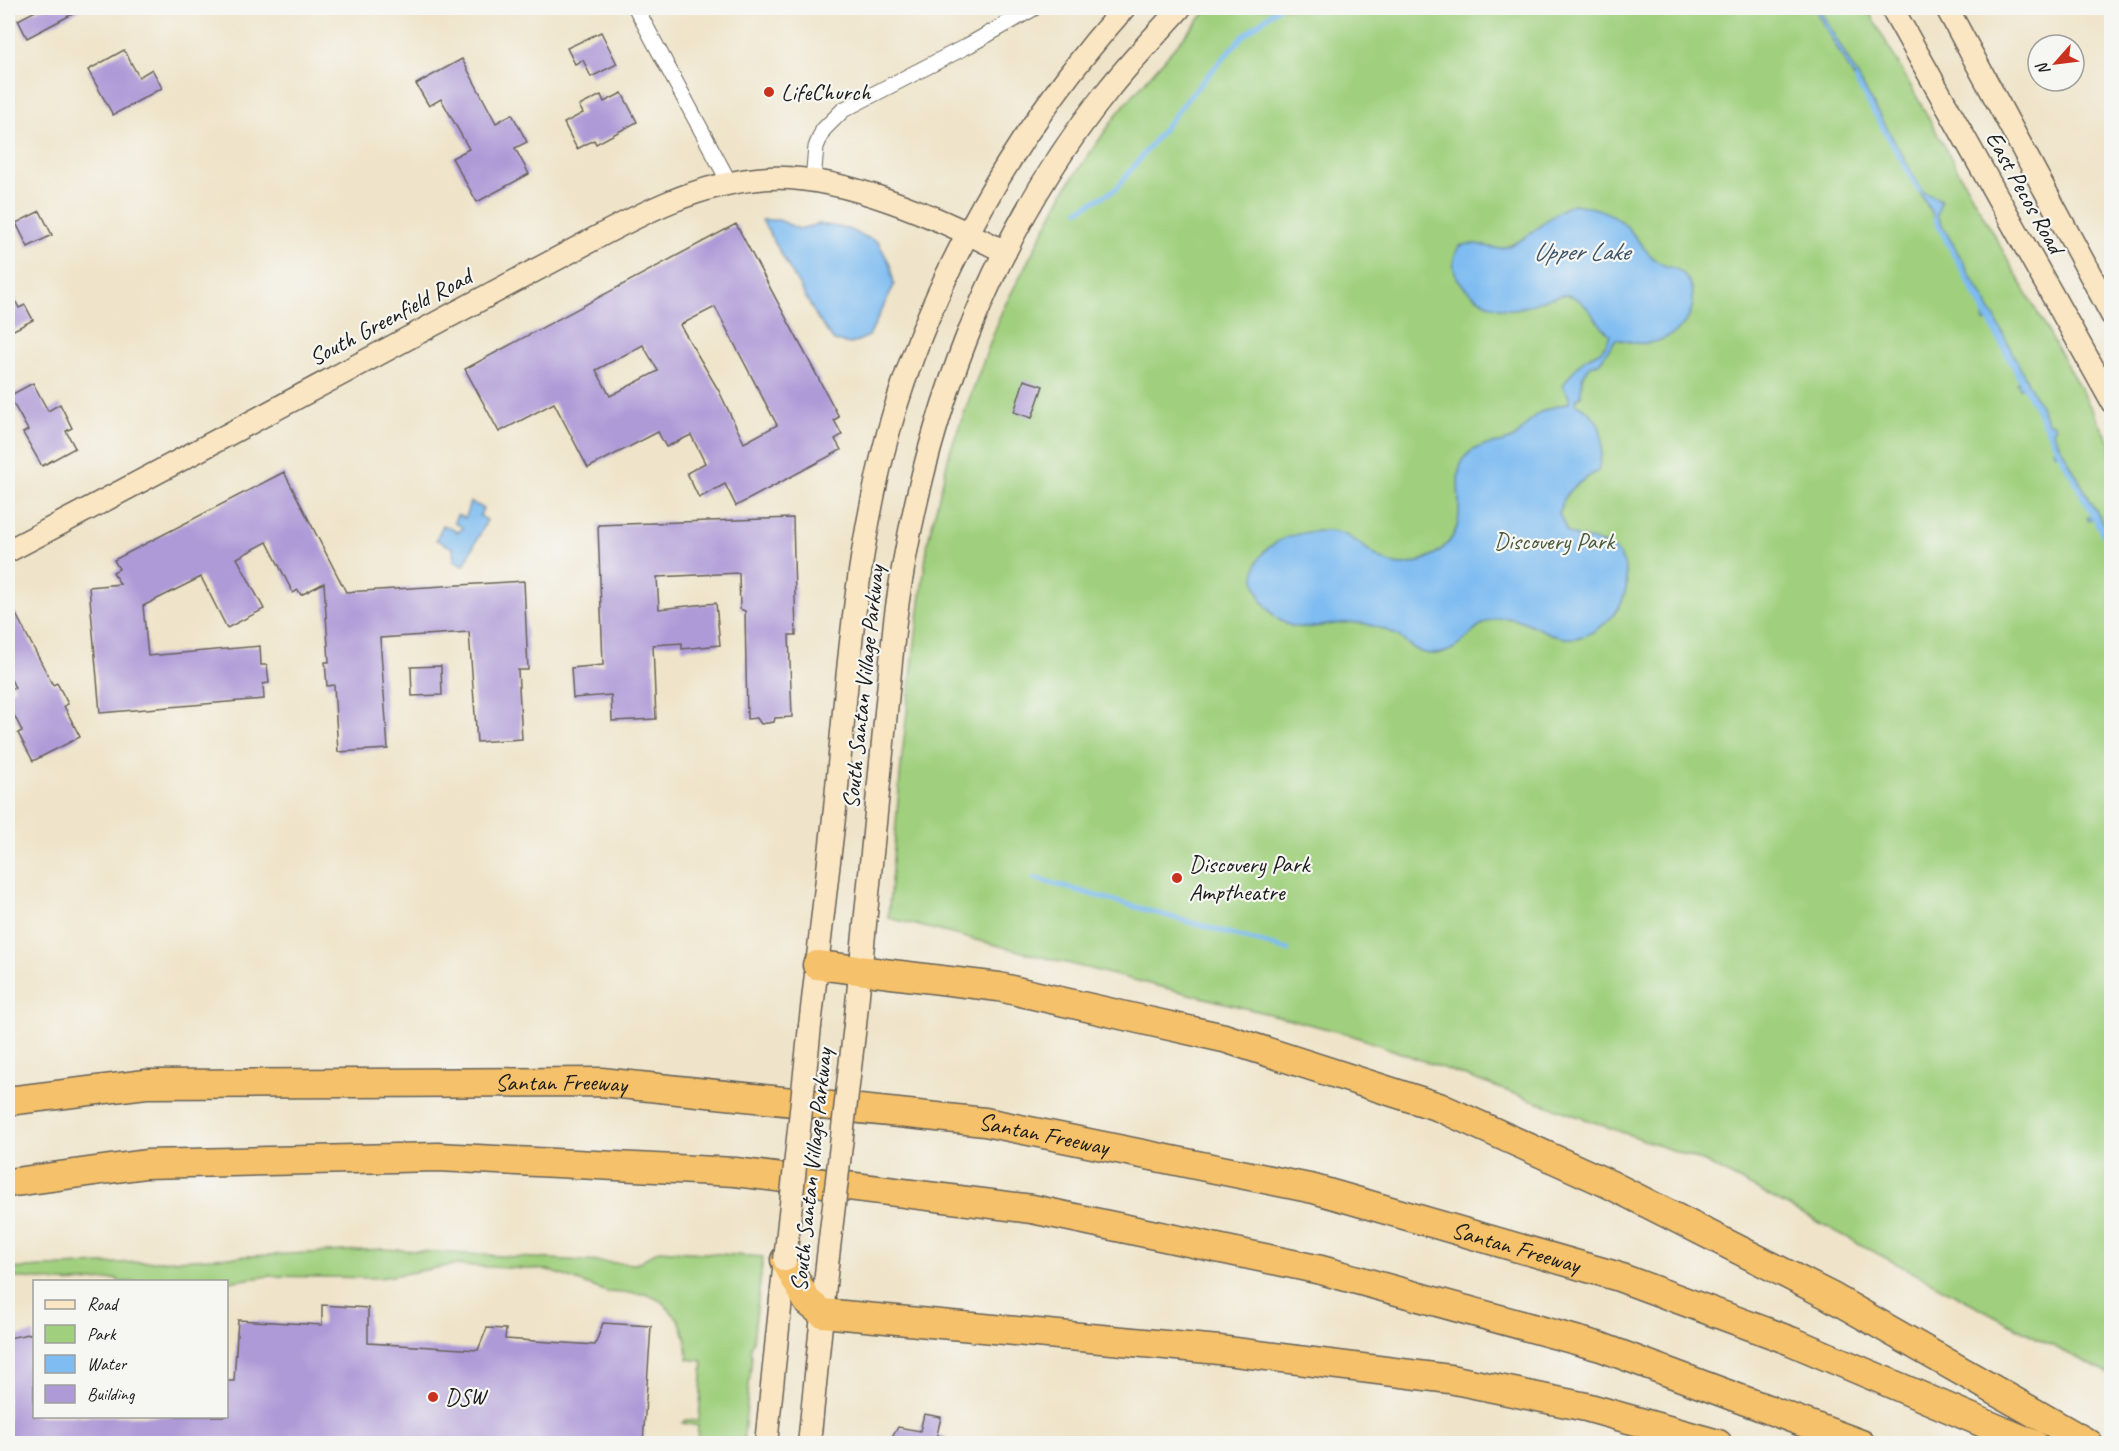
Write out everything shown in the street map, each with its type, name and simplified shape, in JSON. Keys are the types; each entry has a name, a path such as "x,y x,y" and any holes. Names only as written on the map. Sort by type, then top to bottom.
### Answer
{"highway":[{"path":"817,965 999,987 1224,1038 1439,1107 1609,1184 1830,1296 2089,1443"},
{"name":"Santan Freeway","path":"8,1101 146,1084 601,1082 985,1122 1314,1189 1616,1276 1791,1341 2033,1443"},
{"path":"8,1184 146,1164 438,1156 735,1172 1032,1209 1321,1270 1601,1347 1861,1443"},
{"path":"785,1260 807,1301 822,1313 1219,1350 1450,1378 1586,1407 1718,1443"}],"main road":[{"name":"South Santan Village Parkway","path":"766,1443 850,633 869,516 890,429 906,380 937,301 968,233 1004,167 1064,79 1124,8"},
{"name":"South Santan Village Parkway","path":"809,1443 861,970 887,687 905,550 932,436 967,338 1005,252 1044,183 1107,91 1180,8"},
{"name":"East Pecos Road","path":"1892,8 2112,402"},
{"name":"East Pecos Road","path":"1947,8 2112,315"},
{"name":"South Greenfield Road","path":"9,547 631,219 685,195 729,182 785,177 813,180 885,201 968,233 1005,252"}],"street":[{"path":"636,8 729,182"},
{"path":"813,180 816,147 823,130 843,110 969,45 1034,8"}],"green space":[{"name":"Discovery Park","path":"1209,8 1867,8 2111,444 2111,1375 1705,1162 1348,1034 888,918 901,765 928,541 950,451 1002,311 1067,186 1120,110"},
{"path":"383,1249 636,1264 659,1250 763,1257 753,1341 750,1348 752,1356 743,1443 697,1443 698,1426 683,1423 686,1420 699,1421 703,1361 688,1359 686,1339 679,1320 661,1301 646,1294 607,1292 548,1270 453,1265 380,1278 269,1276 228,1282 228,1280 8,1278 8,1269"}],"water":[{"path":"1814,8 1819,8 1923,192 1941,200 1937,216 1995,318 2049,424 2053,423 2055,427 2052,431 2111,538 2111,551 2094,518 2089,521 2087,518 2092,514 2060,452 2055,454 2053,450 2056,448 2024,386 2020,388 2017,383 2021,381 1989,321 1984,322 1983,318 1986,315 1971,282"},
{"name":"Upper Lake","path":"1573,204 1591,207 1621,221 1654,259 1676,269 1686,277 1693,300 1686,320 1670,335 1660,340 1644,343 1616,339 1599,363 1590,366 1582,378 1581,396 1577,398 1576,404 1586,409 1598,424 1602,451 1598,471 1579,483 1569,493 1559,513 1567,532 1608,546 1620,556 1625,568 1627,586 1615,613 1588,634 1567,638 1556,636 1519,620 1495,619 1486,622 1458,646 1435,654 1423,653 1395,634 1366,624 1346,623 1301,627 1279,620 1263,602 1256,585 1255,570 1260,557 1269,547 1296,535 1328,531 1348,537 1391,563 1406,565 1427,558 1448,543 1456,530 1459,517 1458,479 1460,467 1466,456 1476,448 1512,439 1540,413 1569,403 1569,397 1563,386 1582,362 1605,346 1610,335 1581,302 1568,295 1556,296 1514,309 1498,308 1488,304 1470,293 1463,285 1457,277 1454,259 1459,246 1474,244 1500,248 1515,243"},
{"path":"762,220 779,220 799,229 819,224 845,228 878,242 890,264 894,285 869,336 851,344 834,341 818,319"},
{"path":"470,502 483,508 480,516 487,520 464,565 454,561 453,548 436,540 443,525 458,532 463,528 454,522 457,515 465,518"}],"building":[{"path":"41,8 84,8 27,38 18,20"},
{"path":"601,32 617,64 591,77 583,60 575,64 567,48"},
{"path":"124,50 139,77 152,69 162,88 113,115 88,70"},
{"path":"462,59 496,123 512,114 527,142 515,148 529,174 477,202 452,158 469,149 441,99 429,106 416,84"},
{"path":"622,93 637,122 596,144 594,140 577,149 564,123 583,113 579,106 601,95 604,102"},
{"path":"40,211 52,235 28,247 16,223"},
{"path":"736,224 839,417 834,420 842,435 835,439 841,450 736,506 725,484 699,498 687,473 705,463 691,435 666,447 658,432 588,468 554,403 499,432 465,369","holes":["715,307 777,425 744,443 719,391 680,325","643,345 658,371 610,396 596,370"]},
{"path":"8,286 19,308 25,305 33,320 8,333"},
{"path":"1024,380 1043,386 1032,418 1014,412"},
{"path":"33,383 48,411 60,404 72,428 66,431 75,448 42,466 23,433 28,430 9,396"},
{"path":"284,472 346,592 524,581 528,670 518,670 522,739 477,742 469,632 380,638 388,749 338,752 334,685 327,686 325,662 329,662 324,583 301,595 298,590 293,593 267,542 237,558 264,609 227,628 201,577 143,606 148,656 260,646 261,665 267,665 269,683 263,684 264,699 100,713 89,587 120,584 113,572 119,569 114,560"},
{"path":"793,518 796,635 789,635 792,717 775,718 774,722 761,724 757,718 747,719 745,611 740,609 739,573 657,577 659,609 716,603 720,645 682,649 682,643 653,645 656,719 612,721 611,695 573,698 571,668 603,665 598,525"},
{"path":"8,599 53,685 57,683 68,704 64,706 80,737 33,761 18,733 22,731 8,703 8,692 15,688 8,673"},
{"path":"441,666 442,695 412,696 411,667"},
{"path":"322,1305 368,1308 368,1343 478,1350 487,1328 506,1329 505,1339 595,1345 603,1323 651,1326 643,1443 8,1443 8,1338 33,1333 33,1418 228,1418 228,1381 234,1381 238,1320 322,1325"},
{"path":"924,1414 941,1417 937,1435 947,1437 946,1443 889,1443 898,1427 920,1431"}],"waterway":[{"path":"1079,210 1116,189 1188,98 1242,37 1278,8"},
{"path":"1856,81 1919,190"},
{"path":"1935,219 2112,551"},
{"path":"1034,878 1288,950"}],"place":[{"name":"LifeChurch","path":"769,92"},
{"name":"Discovery Park Amptheatre","path":"1177,878"},
{"name":"DSW","path":"433,1397"}]}
